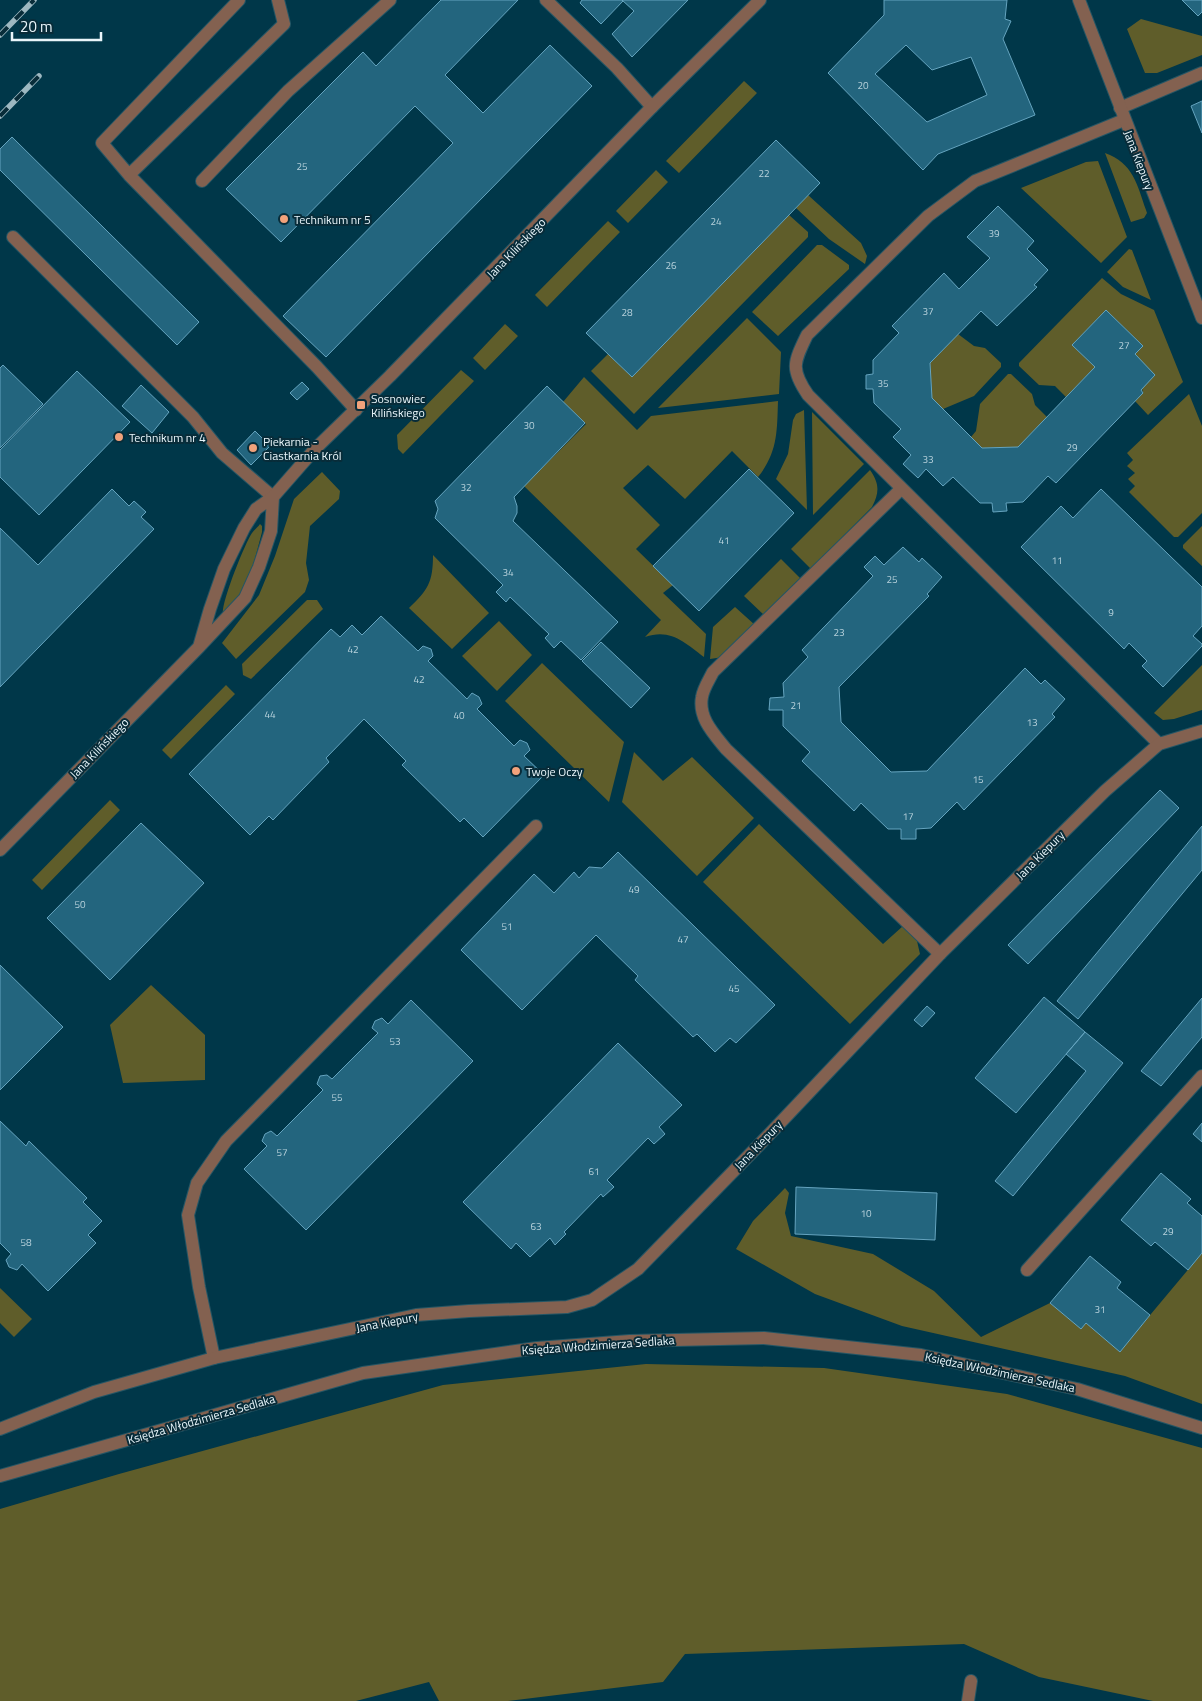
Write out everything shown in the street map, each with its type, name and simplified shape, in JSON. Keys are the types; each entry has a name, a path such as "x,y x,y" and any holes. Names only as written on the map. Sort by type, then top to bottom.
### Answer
{"street":[{"path":"238,0 102,143 129,175 317,367 356,410"},
{"path":"129,175 284,24 278,0"},
{"path":"202,180 288,90 390,0"},
{"path":"546,0 617,68 652,107"},
{"name":"Jana Kilińskiego","path":"200,647 224,570 256,508 273,497 316,449 652,107 760,0"},
{"name":"Jana Kiepury","path":"1078,0 1202,318"},
{"path":"1120,108 1202,73"},
{"path":"1124,120 975,182 928,216 807,335 796,359 795,371 799,382 808,395 1159,744"},
{"path":"13,237 193,417 222,453 273,497"},
{"path":"901,489 713,672 702,696 701,706 706,724 726,749 940,954"},
{"name":"Jana Kilińskiego","path":"0,850 200,647 245,598 259,567 271,531 273,497"},
{"name":"Jana Kiepury","path":"0,1429 94,1392 214,1358 416,1315 566,1307 592,1300 644,1263 940,954 1105,791 1159,744 1202,731"},
{"path":"214,1358 199,1288 188,1215 197,1183 226,1141 536,826"},
{"path":"1027,1270 1202,1076"},
{"name":"Księdza Włodzimierza Sedlaka","path":"0,1476 363,1374 537,1348 630,1341 764,1338 921,1355 1077,1388 1202,1428"},
{"path":"968,1701 970,1681"}],"shaded area":[{"path":"1141,19 1202,36 1202,55 1157,73 1145,73 1127,29"},
{"path":"744,81 757,93 679,173 666,161"},
{"path":"1105,153 1122,162 1133,176 1147,213 1144,218 1131,222"},
{"path":"1098,161 1127,237 1101,263 1021,188 1086,162"},
{"path":"656,170 668,182 628,223 616,211"},
{"path":"808,195 861,243 867,256 865,264 829,239 796,208"},
{"path":"789,215 808,232 808,237 634,414 591,371 608,354 632,377"},
{"path":"608,221 620,232 547,307 535,295"},
{"path":"817,245 822,245 849,265 849,269 778,336 752,312"},
{"path":"1129,249 1132,250 1151,300 1123,287 1107,272"},
{"path":"1102,278 1121,294 1154,310 1183,382 1148,415 1135,401 1143,393 1135,354 1143,346 1106,310 1072,345 1095,367 1066,397 1055,386 1039,385 1019,366 1019,363"},
{"path":"747,318 781,352 779,394 658,408"},
{"path":"505,324 518,336 485,370 473,358"},
{"path":"958,334 974,346 985,348 1001,363 1001,367 974,396 943,409 932,398 930,363"},
{"path":"461,370 474,381 403,454 398,449 397,435"},
{"path":"1008,374 1011,374 1032,394 1035,405 1047,417 1018,447 982,448 971,437 976,431 980,404"},
{"path":"584,377 637,430 651,416 778,401 777,432 773,450 765,468 758,477 732,451 685,499 648,465 623,488 660,525 636,549 673,585 663,593 706,634 704,657 677,638 663,634 645,637 661,620 524,486 586,424 563,402"},
{"path":"1189,394 1202,426 1202,513 1178,537 1174,537 1129,492 1135,486 1128,479 1135,473 1127,466 1133,460 1127,453"},
{"path":"804,410 807,510 776,479 788,454 793,420 796,414"},
{"path":"812,412 864,464 813,515"},
{"path":"870,470 877,483 876,497 872,507 811,569 791,549"},
{"path":"322,472 340,491 339,499 310,526 306,563 309,580 305,592 236,659 222,643 259,595 275,556 294,499"},
{"path":"260,524 262,532 249,576 239,597 223,615 225,599 239,561 252,533"},
{"path":"1202,526 1202,566 1183,548 1183,545"},
{"path":"433,555 489,613 452,649 409,608 421,596 428,585 432,572"},
{"path":"781,559 800,578 764,615 744,596"},
{"path":"307,600 317,600 323,609 251,679 243,675 242,664"},
{"path":"735,607 755,625 723,657 710,659 713,627"},
{"path":"499,621 532,655 497,691 462,656"},
{"path":"542,663 624,742 609,802 505,701"},
{"path":"1202,665 1202,710 1174,719 1163,720 1154,713"},
{"path":"226,685 235,694 171,759 162,750"},
{"path":"634,752 663,781 692,757 754,818 697,876 622,802"},
{"path":"110,800 120,810 42,890 32,880"},
{"path":"759,824 883,944 903,926 917,941 920,954 850,1024 703,882"},
{"path":"151,985 205,1035 205,1080 123,1083 110,1025"},
{"path":"785,1188 789,1193 785,1213 791,1236 873,1254 934,1291 981,1337 1050,1303 1081,1328 1086,1323 1120,1351 1202,1253 1202,1404 1125,1376 902,1326 815,1294 736,1249 753,1221"},
{"path":"0,1288 32,1319 14,1337 0,1323"},
{"path":"646,1364 824,1368 1007,1394 1202,1448 1202,1701 1153,1701 1039,1677 964,1644 685,1654 663,1682 508,1701 439,1701 429,1682 356,1701 0,1701 0,1509 119,1474 443,1385"}],"building":[{"path":"441,0 518,0 445,75 483,113 550,45 592,86 326,357 283,316 453,143 415,106 281,242 226,189 363,52 376,66"},
{"path":"582,0 623,1 601,24 580,3"},
{"path":"622,0 688,0 632,57 612,34 634,11"},
{"path":"884,0 1007,0 1005,19 1011,21 1003,39 1035,115 938,154 923,170 828,73 884,15","holes":["906,45 932,70 971,57 987,95 927,122 875,74"]},
{"path":"1182,0 1202,0 1202,12 1198,16"},
{"path":"1202,101 1202,133 1191,106"},
{"path":"12,137 199,322 177,345 0,170 0,149"},
{"path":"776,140 820,183 632,377 586,333"},
{"path":"998,206 1034,241 1027,249 1048,270 1034,285 1037,287 997,326 981,311 930,363 932,398 982,448 1018,447 1095,367 1072,345 1106,310 1143,346 1135,354 1155,375 1141,390 1143,393 1056,483 1048,476 1023,502 1006,503 1007,511 993,512 992,503 980,503 953,477 943,486 926,469 918,478 903,464 911,455 893,437 901,429 874,403 873,389 866,389 866,375 873,374 873,360 899,333 892,326 944,273 959,289 990,258 967,237"},
{"path":"3,365 43,404 0,448 0,368"},
{"path":"77,371 130,422 39,515 0,477 0,450"},
{"path":"302,382 309,389 297,400 290,393"},
{"path":"141,385 169,412 152,433 122,406"},
{"path":"547,386 585,423 514,497 517,513 513,521 618,622 581,660 561,641 554,648 545,638 549,634 510,597 506,602 496,592 503,585 435,518 438,509 435,501"},
{"name":"Piekarnia - Ciastkarnia Król","path":"255,431 270,446 251,465 237,450"},
{"path":"749,469 794,513 699,611 653,566"},
{"path":"112,489 129,506 134,501 146,512 141,517 154,529 0,687 0,528 38,565"},
{"path":"1101,489 1202,587 1202,626 1193,636 1202,646 1163,687 1142,666 1147,661 1129,643 1124,649 1021,547 1061,506 1073,518"},
{"path":"903,547 919,562 922,558 942,577 927,594 929,596 839,687 841,722 891,772 927,771 1025,668 1041,684 1045,680 1065,699 1052,714 1055,717 964,810 957,802 931,828 916,829 916,839 901,839 901,829 888,829 861,803 854,811 802,761 810,752 783,726 783,710 769,710 770,698 784,697 783,683 808,657 802,650 873,576 864,567 875,556 884,565"},
{"path":"381,616 418,651 423,646 431,649 433,656 428,661 467,699 472,693 479,697 482,704 477,709 514,746 520,740 527,743 530,750 524,756 544,775 483,837 464,818 460,822 402,765 406,761 364,719 326,758 329,762 273,820 269,816 250,835 189,774 331,629 340,637 352,625 362,635"},
{"path":"601,642 650,688 631,708 582,661"},
{"path":"1160,790 1179,808 1028,964 1008,945"},
{"path":"141,823 204,883 110,980 47,918"},
{"path":"1202,826 1202,870 1078,1019 1057,1001"},
{"path":"618,852 775,1005 736,1043 730,1038 715,1052 697,1034 693,1037 635,980 638,976 596,935 522,1010 461,950 534,874 554,893 574,872 579,878 589,867 602,868"},
{"path":"0,965 63,1027 0,1090"},
{"path":"1044,997 1085,1032 1016,1113 975,1078"},
{"path":"1202,998 1202,1037 1161,1086 1141,1071"},
{"path":"411,1000 473,1061 306,1230 244,1169 267,1146 262,1141 265,1134 271,1131 277,1136 323,1090 317,1084 320,1076 327,1075 332,1079 378,1033 372,1028 375,1021 382,1018 388,1024"},
{"path":"927,1006 935,1013 922,1027 914,1020"},
{"path":"1085,1032 1123,1063 1013,1196 995,1181 1086,1071 1066,1054"},
{"path":"618,1043 682,1105 659,1127 665,1134 654,1144 648,1138 607,1180 614,1187 603,1197 601,1194 564,1232 566,1234 555,1245 550,1238 530,1257 516,1243 511,1249 463,1202"},
{"path":"0,1121 26,1146 29,1141 87,1198 83,1202 102,1221 88,1235 96,1243 48,1291 22,1264 17,1270 9,1267 6,1260 11,1254 0,1243"},
{"path":"1202,1123 1202,1142 1193,1134"},
{"path":"1161,1173 1191,1199 1187,1203 1202,1216 1202,1253 1188,1270 1155,1242 1151,1246 1121,1220"},
{"path":"796,1187 937,1193 935,1240 795,1234"},
{"path":"1090,1256 1121,1282 1117,1288 1150,1315 1120,1352 1086,1323 1081,1329 1050,1303"}],"railway":[{"path":"0,35 34,0"},
{"path":"0,116 39,76"}],"place":[{"name":"Technikum nr 5","path":"284,219"},
{"name":"Sosnowiec Kilińskiego","path":"361,405"},
{"name":"Technikum nr 4","path":"119,437"},
{"name":"Piekarnia - Ciastkarnia Król","path":"253,448"},
{"name":"Twoje Oczy","path":"516,771"}]}
